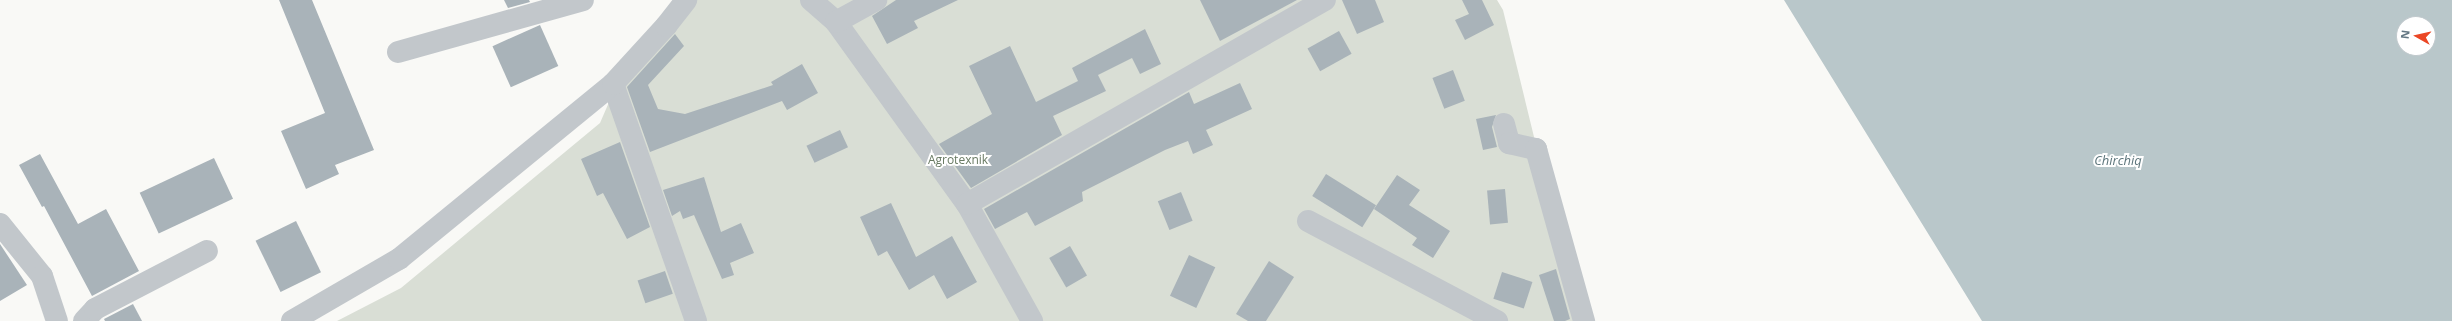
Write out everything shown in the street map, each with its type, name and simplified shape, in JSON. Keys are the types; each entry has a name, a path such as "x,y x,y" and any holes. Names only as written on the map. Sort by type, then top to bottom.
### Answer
{"street":[{"path":"398,52 583,0"},
{"path":"292,321 399,259 613,84 666,26 686,0"},
{"path":"811,0 836,22 968,204 1032,321"},
{"path":"836,22 876,0"},
{"path":"968,204 1325,0"},
{"path":"613,84 696,321"},
{"path":"1504,124 1509,143 1536,149 1584,321"},
{"path":"1308,220 1497,321"},
{"path":"0,224 42,276 57,321"},
{"path":"84,321 95,309 206,251"}],"green space":[{"name":"Agrotexnik","path":"697,0 1497,0 1503,10 1579,321 337,321 401,288 600,123 619,79"}],"water":[{"name":"Chirchiq","path":"1784,0 2452,0 2452,321 1982,321"}],"building":[{"path":"279,0 312,0 374,150 335,165 339,174 306,189 281,131 325,113"},
{"path":"504,0 529,0 530,2 508,8"},
{"path":"896,0 958,0 914,21 918,28 887,44 872,16"},
{"path":"1200,0 1297,0 1220,41"},
{"path":"1342,0 1375,0 1384,22 1357,34"},
{"path":"1462,0 1482,0 1494,25 1465,40 1455,20 1469,14"},
{"path":"540,25 558,66 511,87 492,46"},
{"path":"1145,29 1161,64 1140,74 1132,58 1098,75 1106,91 1053,116 1062,135 971,188 939,144 992,114 969,66 1010,46 1036,102 1078,81 1072,68"},
{"path":"1339,31 1352,54 1320,71 1308,48"},
{"path":"675,34 684,46 648,85 658,109 685,114 773,85 771,82 802,64 818,93 787,110 782,101 650,152 627,87"},
{"path":"1453,70 1465,101 1444,109 1432,78"},
{"path":"1240,83 1252,109 1206,130 1213,145 1193,154 1188,141 1165,150 1082,192 1083,201 1035,226 1027,212 995,229 984,209 1189,92 1194,104"},
{"path":"1496,115 1492,127 1497,147 1483,150 1476,119"},
{"path":"840,130 848,147 814,163 806,146"},
{"path":"620,142 650,227 627,239 603,193 597,196 581,159"},
{"path":"40,154 78,224 106,209 139,271 92,296 44,206 42,207 19,165"},
{"path":"214,158 233,199 159,233 140,193"},
{"path":"1326,174 1376,205 1362,227 1312,196"},
{"path":"1397,175 1420,190 1409,205 1450,231 1433,258 1412,245 1417,238 1374,209"},
{"path":"704,177 721,232 741,223 754,253 730,263 734,275 722,279 694,215 683,219 680,211 672,216 663,190"},
{"path":"1505,189 1508,223 1490,224 1487,191"},
{"path":"1181,192 1193,221 1169,230 1158,201"},
{"path":"891,203 916,257 952,236 977,282 947,299 934,275 909,290 887,251 878,256 860,217"},
{"path":"296,221 321,272 281,292 256,241"},
{"path":"0,244 27,285 0,301"},
{"path":"1070,246 1087,275 1066,287 1049,258"},
{"path":"1189,255 1215,267 1196,308 1170,296"},
{"path":"1269,261 1294,277 1266,321 1248,321 1236,314"},
{"path":"1556,269 1570,319 1565,321 1554,321 1539,275"},
{"path":"665,271 673,294 645,303 638,280"},
{"path":"1502,272 1532,282 1524,309 1493,299"},
{"path":"133,304 142,321 105,321 104,319"}]}
